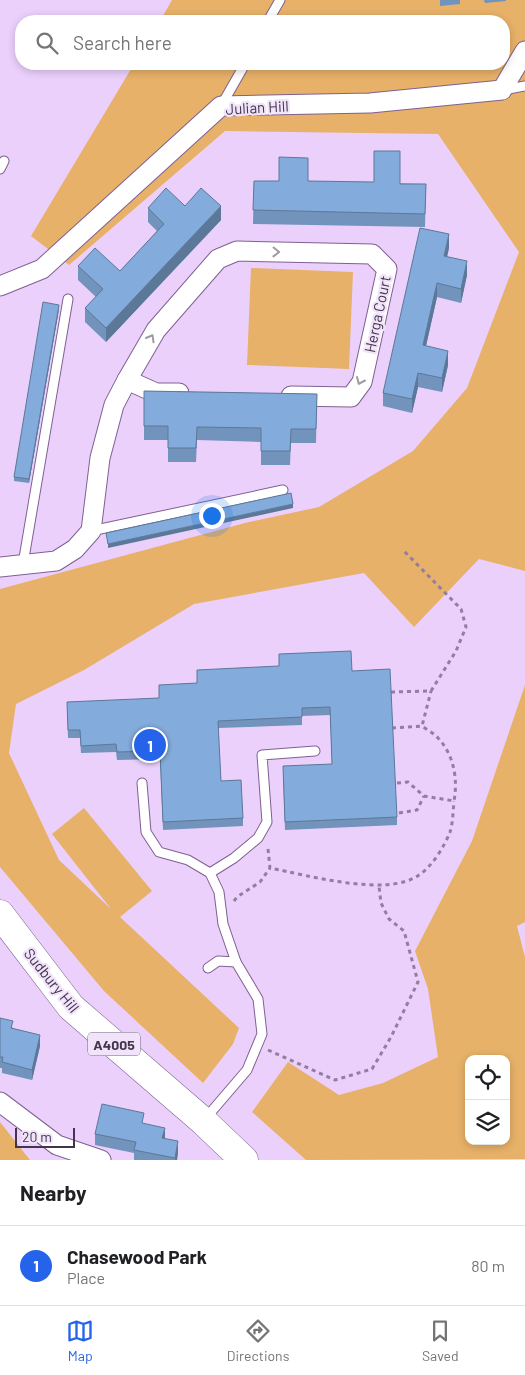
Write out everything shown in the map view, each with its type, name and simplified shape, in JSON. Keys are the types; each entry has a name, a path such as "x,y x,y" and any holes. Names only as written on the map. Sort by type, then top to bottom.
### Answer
{"main road":[{"name":"Sudbury Hill","path":"0,914 71,1007 203,1121 240,1159"}],"street":[{"path":"502,90 525,51"},
{"name":"Julian Hill","path":"0,286 42,269 221,106 370,103 502,90"},
{"name":"Herga Court","path":"90,530 100,458 114,405 156,330 218,259 237,251 372,254 387,269 362,382 351,397 273,395"},
{"path":"127,380 156,393 195,394"},
{"path":"0,567 56,561 74,549 90,530"},
{"path":"0,1102 58,1145 101,1160"}],"lane":[{"path":"271,15 280,0"},
{"path":"221,106 242,70"},
{"path":"502,90 525,86"},
{"path":"0,170 4,161"},
{"path":"23,564 68,299"},
{"path":"90,530 283,490"},
{"path":"210,873 234,858 258,838 266,822 262,755 315,751"},
{"path":"142,783 146,832 159,852 188,860 210,873 218,892 223,924 236,962 258,999 262,1034 247,1070 203,1121"},
{"path":"208,968 218,961 236,962"}],"path":[{"path":"402,549 461,608 466,627 456,651 431,692 422,726"},
{"path":"391,692 431,692"},
{"path":"270,868 342,882 379,886 397,884 419,875 439,854 450,831 457,788 452,759 438,738 422,726 392,728"},
{"path":"396,783 408,782 424,796 454,801"},
{"path":"399,813 417,810 424,796"},
{"path":"221,915 237,897 260,882 270,868 266,822"},
{"path":"257,1045 335,1080 372,1069 391,1037 418,982 404,931 389,919 381,903 379,886"}],"shaded area":[{"path":"172,0 525,0 525,571 479,559 414,627 364,573 194,604 84,670 16,704 9,753 59,860 111,909 52,834 84,808 152,891 120,917 239,1028 233,1044 203,1083 104,991 0,867 0,589 245,523 319,507 413,451 467,388 519,252 438,134 225,131 69,265 31,236 130,70 510,70 510,15 163,15"},
{"path":"251,268 353,272 349,369 247,365"},
{"path":"525,685 525,922 517,926 525,957 525,1159 306,1160 252,1112 288,1062 339,1095 383,1083 438,1057 428,989 415,951 472,841"},
{"path":"0,1122 30,1160 0,1160"}],"building":[{"path":"374,151 400,151 400,184 426,184 425,214 253,210 254,181 279,181 279,157 308,158 308,181 374,182"},
{"path":"166,188 185,206 201,188 221,206 106,328 85,308 103,289 78,266 95,248 120,271 164,224 148,208"},
{"path":"420,228 449,234 444,256 467,261 461,289 437,283 423,345 448,351 442,378 418,373 412,399 383,393"},
{"path":"43,302 59,305 29,479 14,477"},
{"path":"144,391 317,394 316,429 291,429 290,451 261,451 261,428 197,427 196,448 168,448 168,426 144,426"},
{"path":"291,493 293,504 108,544 106,533"},
{"path":"351,651 352,671 390,669 397,817 285,822 283,766 332,764 330,707 302,708 302,717 218,721 221,781 241,780 243,818 163,822 160,751 117,752 116,744 81,746 80,730 68,730 67,702 159,698 159,685 197,683 197,670 279,666 279,654"},
{"path":"0,1018 13,1021 11,1028 40,1035 32,1070 2,1062 3,1057 0,1057"},
{"path":"102,1104 144,1113 142,1123 165,1128 162,1138 178,1141 175,1158 134,1150 136,1142 95,1134"}],"place":[{"name":"Chasewood Park","path":"150,745"}]}
